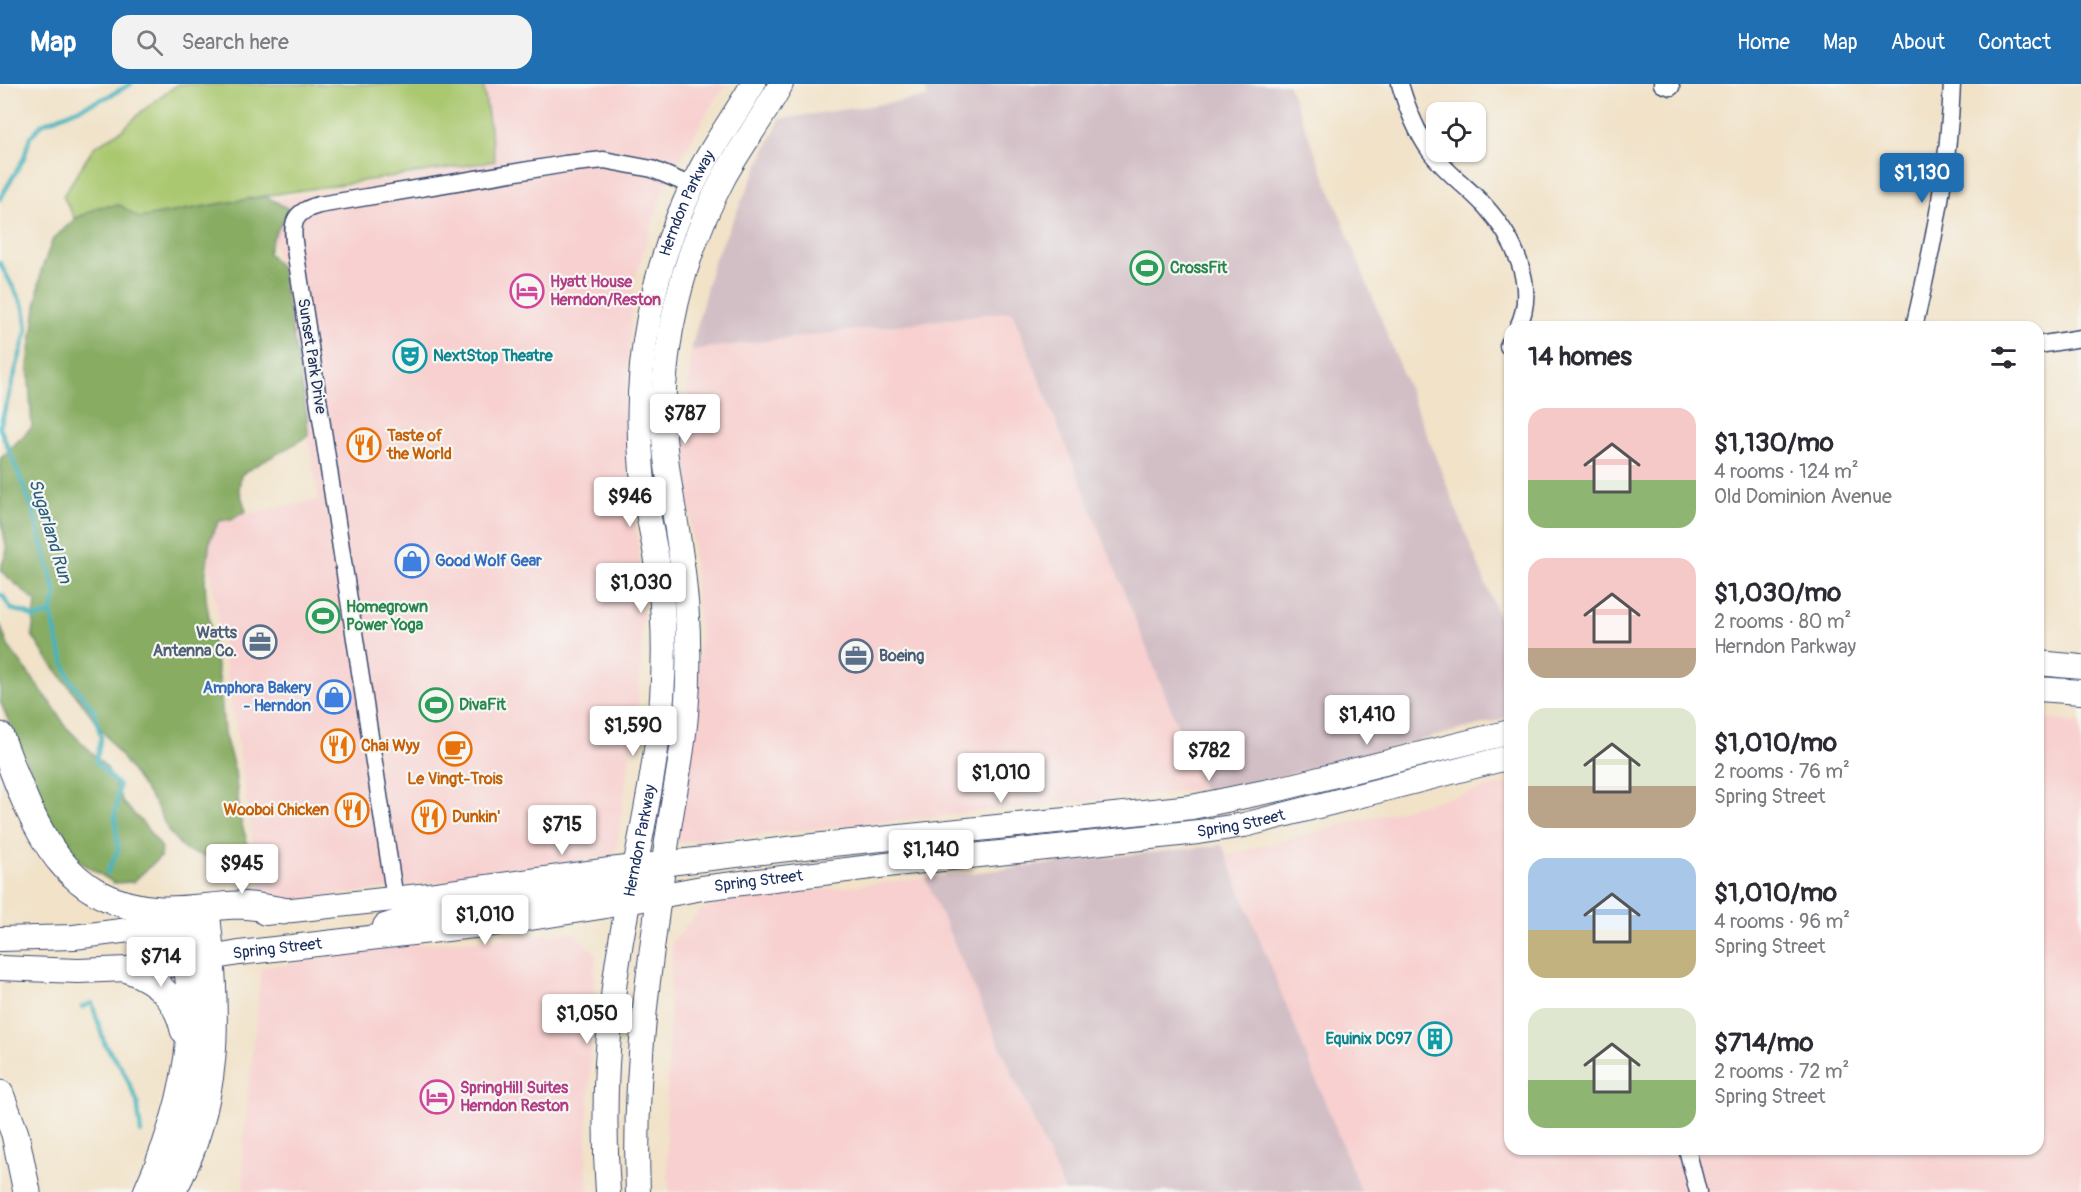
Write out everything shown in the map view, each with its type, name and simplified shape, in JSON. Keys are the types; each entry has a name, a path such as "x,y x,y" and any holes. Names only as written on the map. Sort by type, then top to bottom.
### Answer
{"highway":[{"path":"0,736 41,836 68,871 94,890 117,902 142,908 175,910 240,905 283,911"},
{"path":"172,1192 198,1135 209,1092 214,1049 194,922"},
{"path":"137,1192 152,1180 175,1118 188,1054 199,960"},
{"path":"130,970 156,983 174,1003 184,1030 188,1054"},
{"path":"0,1094 15,1134 27,1192"},
{"path":"0,1137 8,1192"}],"main road":[{"name":"Herndon Parkway","path":"608,1192 605,1106 608,1053 620,944 656,747 662,699 664,650 659,574 641,464 639,423 640,375 646,328 658,277 674,228 692,186 753,84"},
{"name":"Herndon Parkway","path":"638,1192 637,1121 643,1024 683,744 689,669 685,590 663,430 665,378 670,336 687,266 710,207 724,177 781,84"},
{"path":"2044,664 2081,667"},
{"path":"2044,689 2081,692"},
{"name":"Spring Street","path":"0,939 74,937 395,899 662,880 995,826 1192,807 1279,789 1504,733"},
{"name":"Spring Street","path":"0,968 130,970 334,942 445,930 631,884 662,880 702,888 1244,825 1504,760"}],"street":[{"path":"1400,84 1417,131 1431,153 1503,227 1518,258 1526,283 1524,314 1521,321"},
{"path":"1915,321 1936,228 1947,152 1952,84"},
{"name":"Sunset Park Drive","path":"395,899 293,239 295,219 305,208 319,205 556,165 604,160 652,169 692,186"},
{"path":"2044,344 2081,338"},
{"path":"1689,1155 1698,1192"}],"shaded area":[{"path":"481,84 729,84 715,99 663,190 634,283 627,381 626,450 643,583 643,625 638,700 617,844 612,856 591,860 281,902 262,896 203,522 319,500 267,201 493,162"},
{"path":"923,84 1288,84 1504,630 1504,719 1270,779 1203,789 1012,311 691,350 713,263 780,119 928,97"},
{"path":"1012,311 1203,789 675,843 691,738 700,642 685,443 691,350"},
{"path":"2044,719 2081,723 2081,1192 1357,1192 1227,855 1504,784 1504,1155 2044,1155"},
{"path":"1222,845 1361,1192 1065,1192 925,878"},
{"path":"925,878 1065,1192 669,1192 666,1124 672,942 701,910 733,900"},
{"path":"572,933 596,953 586,1164 589,1192 244,1192 242,1157 261,967 398,946"}],"green space":[{"path":"178,84 483,84 495,161 270,195 139,218 99,207 75,219 63,196 94,147 122,130 142,111"},
{"path":"265,196 289,209 274,236 268,253 281,267 307,415 308,435 241,475 239,489 246,511 232,519 219,521 210,540 205,581 206,599 220,685 224,733 235,771 240,818 249,848 242,857 221,861 185,850 169,832 156,805 32,635 36,602 0,570 7,551 0,515 0,459 32,427 28,365 41,271 53,239 75,219 99,207 120,205 139,218"},
{"path":"0,624 8,646 66,727 107,768 124,804 162,848 160,857 133,882 114,883 82,863 60,841 0,701"}],"waterway":[{"path":"0,199 24,158 30,137 42,124 107,97 131,84"},
{"name":"Sugarland Run","path":"0,263 24,308 27,329 0,427"},
{"name":"Sugarland Run","path":"0,428 32,507 56,594 51,613 59,647 70,680 94,711 101,737 96,762 119,786 115,815 118,850 107,873"},
{"path":"0,595 11,609 34,618 51,613"},
{"name":"Sugarland Run","path":"82,1007 92,1003 105,1045 122,1068 137,1101 141,1133"}],"place":[{"name":"CrossFit","path":"1147,268"},
{"name":"Hyatt House Herndon/Reston","path":"527,291"},
{"name":"NextStop Theatre","path":"410,356"},
{"name":"Taste of the World","path":"364,445"},
{"name":"Good Wolf Gear","path":"412,561"},
{"name":"Homegrown Power Yoga","path":"323,616"},
{"name":"Watts Antenna Co.","path":"260,642"},
{"name":"Boeing","path":"856,656"},
{"name":"Amphora Bakery - Herndon","path":"334,697"},
{"name":"DivaFit","path":"436,705"},
{"name":"Chai Wyy","path":"338,746"},
{"name":"Le Vingt-Trois","path":"455,749"},
{"name":"Wooboi Chicken","path":"352,810"},
{"name":"Dunkin'","path":"429,817"},
{"name":"Equinix DC97","path":"1435,1039"},
{"name":"SpringHill Suites Herndon Reston","path":"437,1097"}]}
